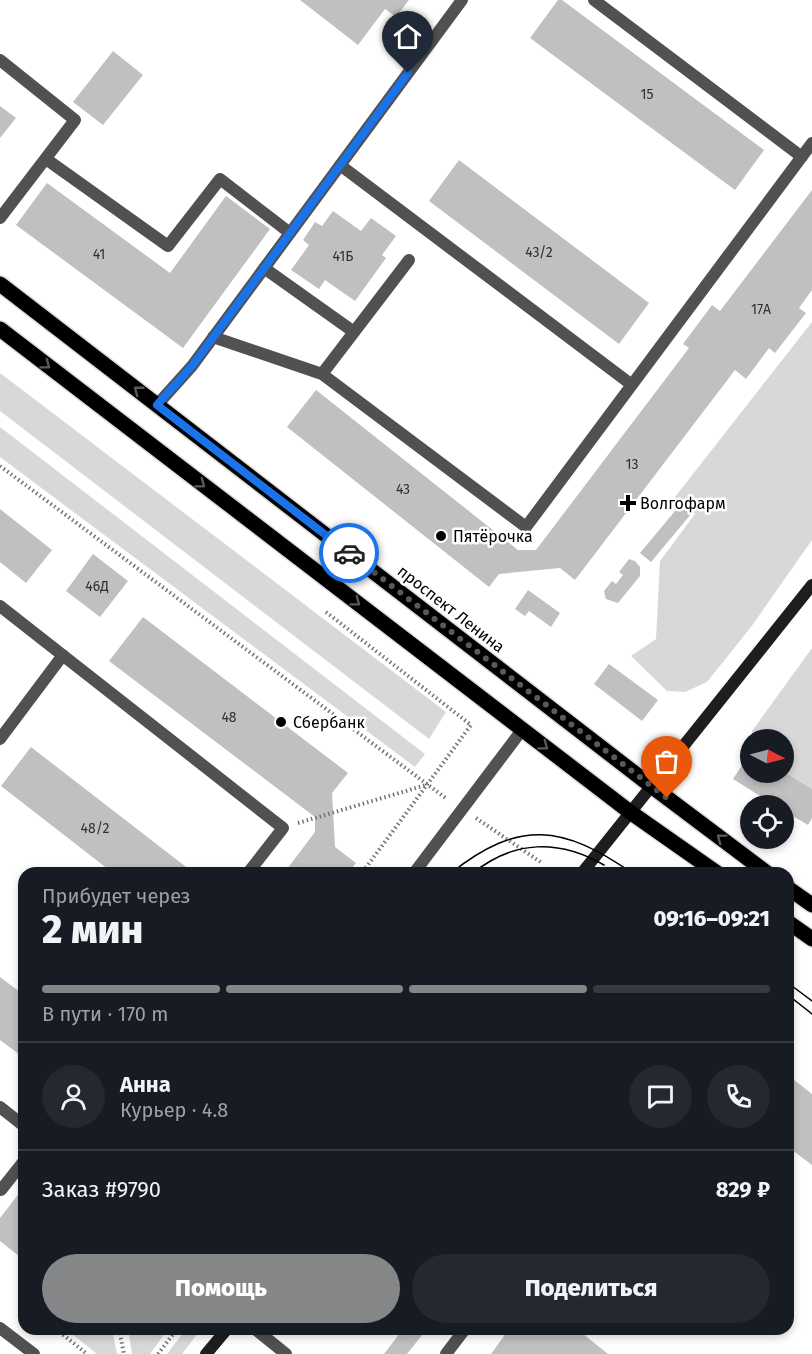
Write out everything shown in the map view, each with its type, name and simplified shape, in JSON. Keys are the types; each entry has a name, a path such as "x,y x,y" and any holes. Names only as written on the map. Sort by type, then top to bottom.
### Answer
{"main road":[{"name":"проспект Ленина","path":"0,284 759,867"},
{"path":"0,329 522,730 630,812 708,867"},
{"path":"587,867 812,585"},
{"path":"794,892 812,905"},
{"path":"794,926 812,939"},
{"path":"206,1354 222,1335"}],"street":[{"path":"157,405 192,366 462,0"},
{"path":"594,0 802,156"},
{"path":"0,60 75,120 0,218"},
{"path":"213,337 322,374 526,527 812,143"},
{"path":"46,159 168,246 220,179 290,233"},
{"path":"340,165 632,385"},
{"path":"322,374 409,260"},
{"path":"264,268 354,332"},
{"path":"0,606 283,828 253,867"},
{"path":"0,739 63,655"},
{"path":"418,867 522,730"},
{"path":"0,1107 18,1121"},
{"path":"0,1189 18,1169"},
{"path":"0,1328 34,1354"},
{"path":"262,1335 286,1354"},
{"path":"446,1354 460,1335"}],"path":[{"path":"0,466 427,785 542,863"},
{"path":"326,612 471,725 366,867"},
{"path":"283,828 427,785"},
{"path":"63,1335 87,1354"},
{"path":"120,1335 124,1354"},
{"path":"158,1354 172,1335"}],"shaded area":[{"path":"812,322 812,540 751,627 707,682 685,692 667,691 631,656 656,639 660,561 695,514 675,497"},
{"path":"0,373 446,712 429,739 0,411"},
{"path":"0,427 425,754 415,767 0,457"},
{"path":"812,648 812,789 794,778 794,729 753,729"},
{"path":"73,1335 113,1335 117,1354 97,1354"},
{"path":"129,1335 164,1335 150,1354 132,1354"},
{"path":"181,1335 196,1335 182,1354 167,1354"}],"building":[{"path":"300,0 409,0 396,17 385,9 358,45"},
{"path":"558,0 562,0 764,150 735,190 530,38"},
{"path":"113,51 143,75 103,125 73,102"},
{"path":"0,106 16,118 0,138"},
{"path":"459,160 649,303 619,344 429,201"},
{"path":"47,183 170,273 226,196 270,229 183,348 16,225"},
{"path":"812,190 812,290 799,308 806,313 775,353 769,348 746,379 735,370 575,580 560,568 499,574 489,587 287,427 316,390 518,550 536,550 689,348 683,344 712,305 720,311"},
{"path":"333,211 361,231 371,218 396,236 382,255 386,258 355,301 325,280 319,289 291,270 309,245 303,240 315,222 322,226"},
{"path":"680,505 691,514 651,562 640,553"},
{"path":"0,509 52,550 26,583 0,562"},
{"path":"93,554 128,581 100,617 66,591"},
{"path":"629,559 635,561 640,567 640,576 618,603 606,599 604,591 612,581 616,584 623,575 619,572"},
{"path":"528,590 560,613 551,627 529,611 525,616 515,609"},
{"path":"143,617 348,773 332,793 335,847 356,863 353,867 289,867 315,832 315,817 109,661"},
{"path":"609,664 658,700 642,721 594,684"},
{"path":"31,747 186,867 105,867 1,786"},
{"path":"740,768 740,783 794,783 794,778 812,789 812,818 808,825 794,817 794,795 758,795 733,779"},
{"path":"0,977 18,990 18,1054 0,1040"},
{"path":"794,1080 812,1094 812,1165 794,1152"},
{"path":"18,1195 18,1255 0,1241 0,1218"},
{"path":"398,1335 422,1335 407,1354 384,1354"},
{"path":"505,1335 584,1335 608,1354 491,1354"}],"tram line":[{"path":"459,867 498,843 520,837 541,835 562,838 584,845 623,867"},
{"path":"482,867 504,854 537,847 554,847 570,851 604,865"},
{"path":"794,988 812,1001"},
{"path":"794,1000 812,1014"}],"way so far":[{"path":"349,553 667,798"}],"place":[{"name":"Волгофарм","path":"628,503"},
{"name":"Пятёрочка","path":"441,536"},
{"name":"Сбербанк","path":"281,722"}],"route":[{"path":"349,553 157,405 192,366 408,73"}]}
